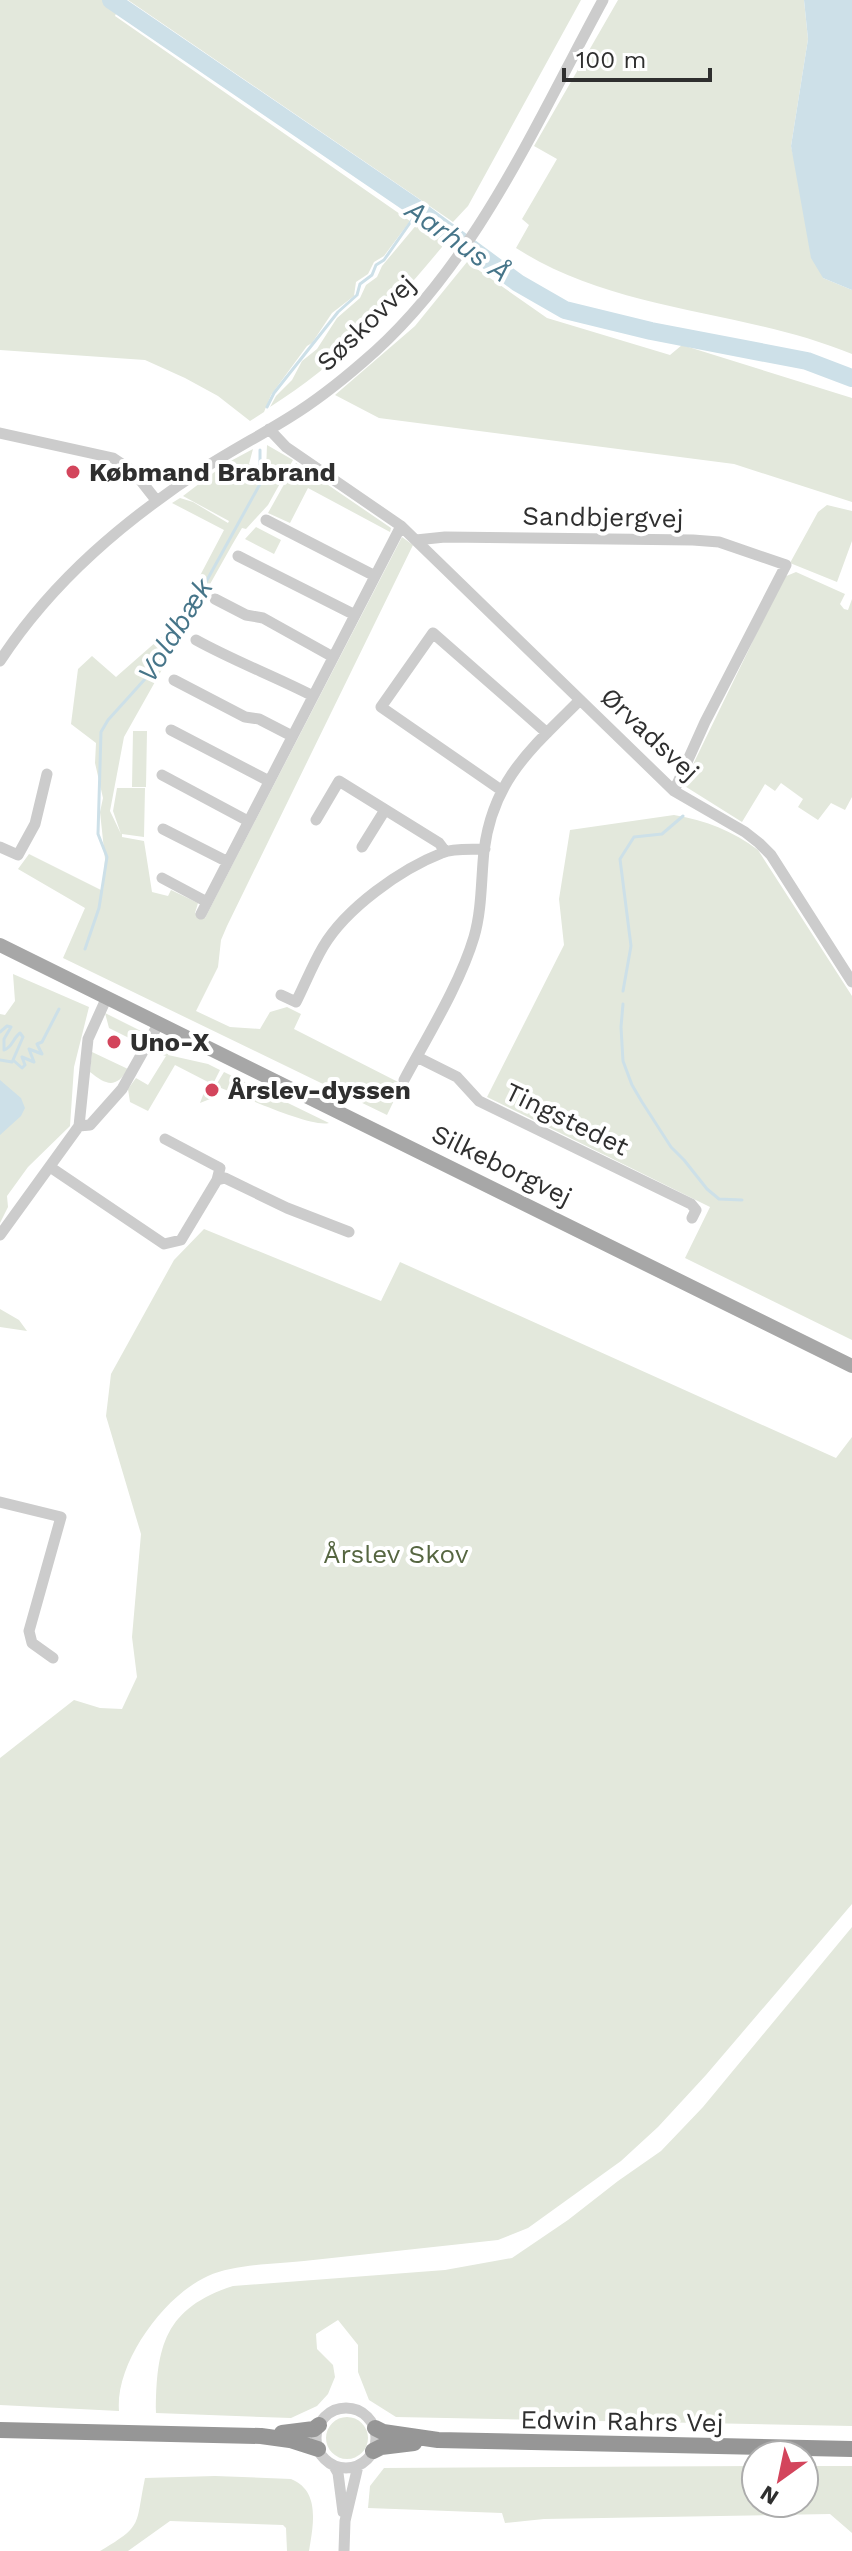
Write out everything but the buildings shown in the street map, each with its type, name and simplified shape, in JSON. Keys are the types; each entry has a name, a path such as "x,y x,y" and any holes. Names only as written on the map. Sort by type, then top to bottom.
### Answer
{"highway":[{"path":"261,2436 301,2432 319,2425"},
{"path":"375,2428 438,2440"},
{"path":"0,2430 261,2436 290,2440 318,2449"},
{"path":"373,2451 381,2447 438,2440"},
{"name":"Edwin Rahrs Vej","path":"438,2440 852,2449"}],"main road":[{"name":"Silkeborgvej","path":"0,945 852,1366"}],"street":[{"name":"Søskovvej","path":"0,661 35,613 80,563 156,500 321,396 365,361 413,314 456,261 478,227 603,0"},
{"name":"Ørvadsvej","path":"269,429 298,455 401,526 674,791 759,843 771,855 852,982"},
{"path":"0,433 113,458 134,472 156,500"},
{"path":"266,520 375,576"},
{"path":"201,914 401,526"},
{"name":"Sandbjergvej","path":"416,540 460,537 693,540 719,542 786,565 705,722 674,791"},
{"path":"238,556 355,615"},
{"path":"215,599 246,615 263,618 333,657"},
{"path":"501,790 381,707 433,633 547,733"},
{"path":"196,640 313,696"},
{"path":"174,680 245,717 259,719 292,736"},
{"path":"404,1080 468,956 476,932 492,810 501,790 524,756 580,700"},
{"path":"171,730 269,781"},
{"path":"0,847 18,855 35,824 47,774"},
{"path":"162,775 248,821"},
{"path":"316,820 339,781 439,843 445,851"},
{"path":"362,847 385,810"},
{"path":"163,829 226,861"},
{"path":"281,995 296,1002 324,945 346,917 374,893 445,851 485,849"},
{"path":"162,878 207,902"},
{"path":"0,1235 79,1126 88,1039 107,997"},
{"path":"79,1126 90,1125 122,1089 159,1023"},
{"name":"Tingstedet","path":"417,1057 457,1077 479,1101 691,1204 696,1210 692,1218"},
{"path":"50,1167 164,1244 181,1240 217,1180 220,1168 165,1139"},
{"path":"217,1180 225,1178 287,1208 349,1232"},
{"path":"0,1502 61,1517 29,1631 32,1643 53,1658"},
{"path":"345,2521 358,2466 373,2451 375,2428 364,2414 348,2408 333,2411 319,2425 316,2437 318,2449 324,2459 334,2466 358,2466"},
{"path":"334,2466 338,2473 345,2521 344,2551"}],"green space":[{"path":"0,0 122,0 115,16 410,221 384,256 374,262 368,274 356,282 354,296 332,313 271,395 264,412 250,421 218,396 145,360 0,350"},
{"path":"128,0 581,0 468,206 453,222"},
{"path":"618,0 804,0 808,39 791,146 823,278 852,290 852,354 810,339 596,286 516,248 529,225 522,219 557,159 534,146"},
{"path":"418,223 444,240 442,247 363,334 319,372 270,407 292,380 302,361 317,349 337,318 360,298 366,285 377,277 382,266"},
{"path":"467,262 547,318 670,355 682,345 852,398 852,502 734,464 379,418 335,395 415,326"},
{"path":"267,445 293,460 268,505 246,529 242,528 124,737 110,811 121,834 113,811 117,788 145,788 144,837 122,834 122,837 144,841 152,892 168,896 171,890 198,903 195,913 205,918 402,537 413,545 227,926 221,940 218,967 196,1011 230,1027 260,1029 270,1012 287,1007 301,1014 294,1029 402,1084 387,1115 63,958 85,908 18,869 29,854 103,891 105,859 100,812 103,798 95,763 96,743 71,724 78,669 92,656 116,677 173,627 224,530 172,503 180,498 193,502 228,523 229,521 183,496 225,464 253,449 249,464 266,471"},
{"path":"296,463 391,528 390,532 308,488 290,523 268,513"},
{"path":"827,505 852,511 852,541 837,582 790,563 818,512"},
{"path":"256,527 281,540 274,554 245,539"},
{"path":"796,572 845,594 840,604 844,609 848,610 852,599 852,797 845,810 831,803 818,820 798,807 803,799 781,783 775,791 765,784 742,822 683,785 784,577"},
{"path":"133,731 147,731 146,787 132,787"},
{"path":"674,815 718,827 758,850 852,996 852,1340 685,1258 710,1207 487,1097 564,945 559,899 570,830"},
{"path":"13,974 89,1007 74,1067 70,1126 28,1167 7,1196 8,1207 0,1223 0,1014 5,1015 15,1001"},
{"path":"105,1013 147,1034 133,1040 109,1028"},
{"path":"158,1039 172,1046 168,1055 208,1064 220,1070 213,1084 216,1085 224,1072 329,1123 307,1121 221,1088 215,1097 200,1103 208,1082 175,1065 148,1111 130,1102 128,1089 136,1078 148,1085 166,1056 150,1051"},
{"path":"92,1052 128,1069 115,1082 101,1080 90,1072"},
{"name":"Årslev Skov","path":"204,1229 381,1301 400,1262 836,1458 852,1437 852,1904 658,2127 621,2161 528,2228 498,2240 255,2265 218,2272 175,2298 146,2332 125,2372 119,2411 0,2405 0,1758 74,1700 100,1708 122,1709 137,1677 132,1637 141,1534 106,1416 111,1374 174,1260"},
{"path":"0,1309 19,1320 27,1331 0,1327"},
{"path":"852,1927 852,2426 396,2417 369,2400 358,2372 358,2345 338,2320 316,2334 317,2349 333,2365 335,2377 328,2394 317,2406 291,2418 156,2413 158,2368 169,2333 179,2318 210,2295 233,2286 445,2270 512,2258 568,2220 661,2151 703,2107"},
{"path":"347,2417 362,2423 368,2438 362,2453 347,2459 332,2453 326,2438 332,2423"},
{"path":"740,2466 740,2516 544,2519 505,2523 502,2513 368,2508 370,2486 384,2468"},
{"path":"820,2466 852,2466 852,2533 830,2514 820,2514"},
{"path":"215,2476 291,2479 301,2485 311,2500 313,2510 309,2551 287,2551 286,2528 283,2525 170,2521 128,2551 100,2551 124,2535 135,2523 145,2478"}],"shaded area":[{"path":"804,0 852,0 852,290 823,278 811,258 791,146 808,39"},
{"path":"0,1080 21,1098 25,1108 21,1116 0,1135"}],"waterway":[{"name":"Aarhus Å","path":"111,0 419,210 518,283 565,310 651,331 807,361 852,378"},
{"name":"Voldbæk","path":"267,407 274,393 338,312 357,295 360,284 384,260 419,210"},
{"name":"Voldbæk","path":"85,949 99,908 107,857 98,834 101,732 108,720 164,658 260,484 260,450"},
{"path":"623,991 631,946 620,859 634,837 662,834 683,816"},
{"path":"623,1004 623,1061 642,1102 671,1147 707,1189 719,1199 742,1200"},
{"name":"Voldbæk","path":"0,1032 7,1026 11,1027 4,1039 4,1050 20,1033 23,1037 13,1060 22,1068 25,1065 22,1057 34,1062 29,1049 42,1054 37,1044 42,1042 59,1009"},
{"path":"0,1060 12,1062"}],"place":[{"name":"Købmand Brabrand","path":"73,472"},
{"name":"Uno-X","path":"114,1042"},
{"name":"Årslev-dyssen","path":"212,1090"}]}
